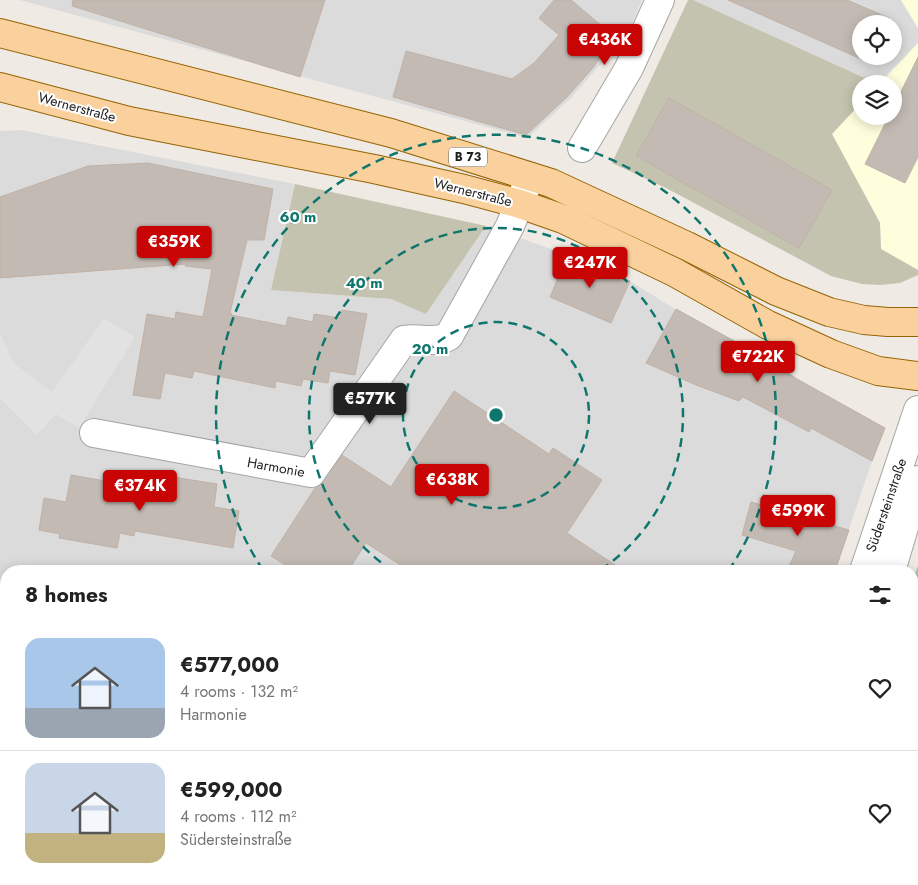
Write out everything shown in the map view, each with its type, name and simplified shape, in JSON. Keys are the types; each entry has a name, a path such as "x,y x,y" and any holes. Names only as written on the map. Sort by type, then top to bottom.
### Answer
{"main road":[{"name":"B 73","path":"0,33 390,133 551,183 695,250 776,291 830,312 864,320 918,322"},
{"name":"Wernerstraße","path":"0,87 129,121 374,169 464,189 520,204 562,218 674,272 768,325 832,354 878,371 918,376"}],"street":[{"path":"582,148 629,68 660,0"},
{"name":"Harmonie","path":"94,434 311,473 404,340 413,338 443,340 449,336 520,204 530,177"},
{"name":"Südersteinstraße","path":"866,565 918,410"},
{"name":"Südersteinstraße","path":"893,565 918,480"}],"shaded area":[{"path":"20,0 642,0 628,33 570,99 527,138"},
{"path":"688,0 693,0 858,75 852,75 852,113 832,134 880,223 881,249 918,270 918,275 900,283 880,285 862,284 831,276 666,188 612,163"},
{"path":"693,0 901,0 918,28 918,43 902,59 902,15 852,15 852,65 897,65 887,75 858,75"},
{"path":"901,0 918,0 918,28"},
{"path":"918,43 918,270 881,249 880,223 832,134 852,113 852,125 902,125 902,75 888,75 898,65 902,65 902,60"},
{"path":"21,130 295,184 271,290 391,299 426,314 486,226 568,255 630,281 699,324 769,361 797,379 885,428 837,565 0,565 0,131"},
{"path":"295,184 486,226 426,314 391,299 271,290"},
{"path":"104,318 135,337 79,428 56,414 37,435 0,398 0,333 14,363 52,392"}],"building":[{"path":"73,0 325,0 300,77 72,6"},
{"path":"554,0 571,0 615,37 592,69 567,97 526,135 393,97 406,51 512,79 534,63 559,35 539,18"},
{"path":"728,0 847,0 882,15 852,15 852,55"},
{"path":"918,57 918,157 905,183 865,164 884,125 902,125 902,90"},
{"path":"669,98 832,190 799,248 636,156"},
{"path":"148,163 273,189 264,240 247,240 230,313 231,315 286,326 288,317 313,322 314,314 340,318 342,310 367,314 355,375 330,371 328,383 303,379 301,386 276,381 275,388 194,371 192,378 165,373 160,399 133,395 147,314 175,319 176,312 203,317 212,269 185,266 186,264 0,278 0,197 88,166"},
{"path":"568,255 630,281 611,323 550,297"},
{"path":"676,309 769,360 797,379 885,428 872,461 811,428 809,432 743,397 739,401 646,363"},
{"path":"454,391 549,454 553,448 602,480 567,533 615,565 401,565 366,543 352,565 285,565 271,556 315,488 324,482 342,455 391,487"},
{"path":"71,475 157,490 160,475 217,484 214,507 239,511 233,548 135,531 134,536 120,533 117,548 59,538 60,534 39,530 44,498 66,502"},
{"path":"751,502 849,530 837,565 790,565 796,551 742,535"}]}
